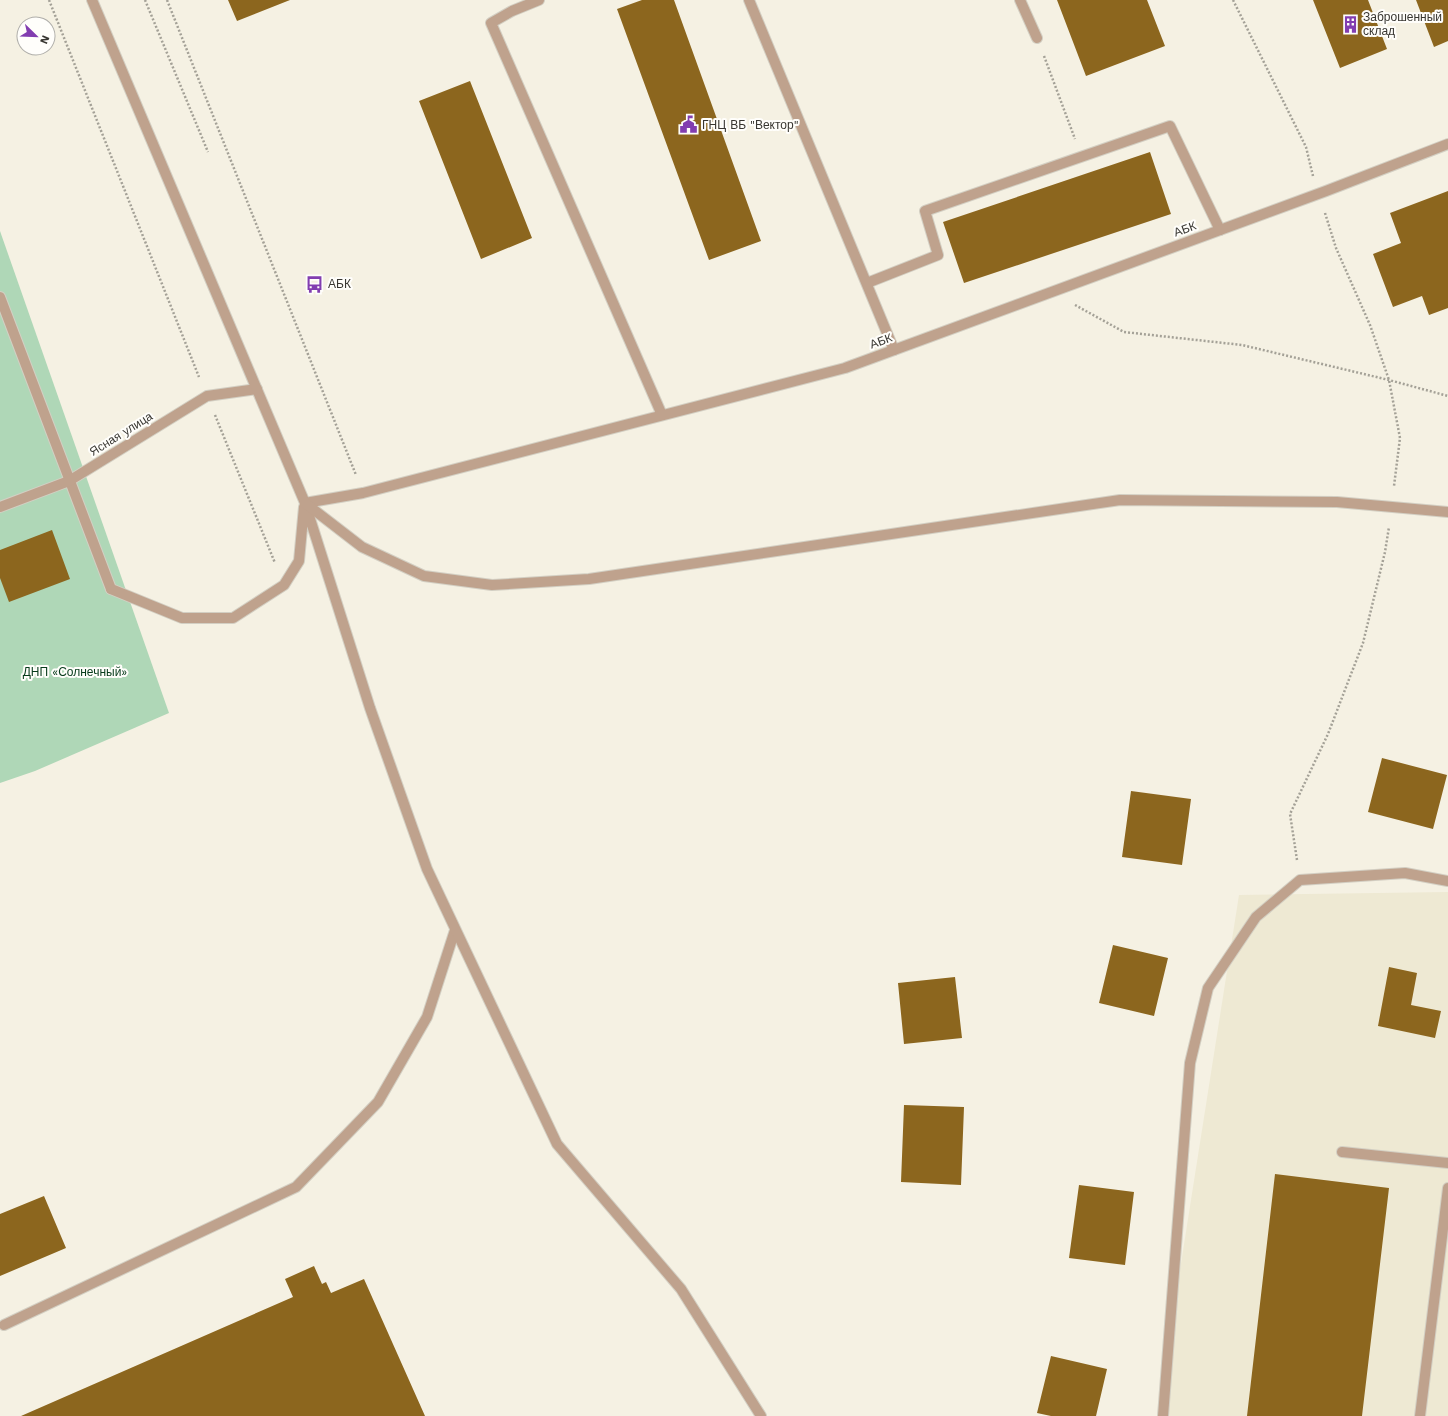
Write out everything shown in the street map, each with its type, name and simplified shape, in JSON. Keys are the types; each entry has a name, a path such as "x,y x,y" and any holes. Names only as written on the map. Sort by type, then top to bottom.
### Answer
{"street":[{"path":"92,0 305,503 370,708 427,869 557,1144 681,1289 761,1416"},
{"path":"539,0 512,11 491,23 662,415"},
{"path":"749,0 894,350"},
{"path":"1020,0 1037,38"},
{"path":"866,282 938,255 925,211 1170,126 1220,230"},
{"name":"АБК","path":"305,503 363,493 845,368 1220,230 1448,144"},
{"path":"0,297 111,589 182,618 233,618 284,585 299,561 305,503"},
{"name":"Ясная улица","path":"0,507 69,481 207,396 257,389"},
{"path":"305,503 362,547 424,576 492,585 589,579 1120,500 1337,502 1448,512"},
{"path":"1163,1416 1190,1063 1208,988 1256,917 1300,880 1405,873 1448,881"},
{"path":"4,1325 296,1188 378,1102 427,1017 456,930"},
{"path":"1342,1152 1448,1163"},
{"path":"1420,1416 1448,1188"}],"path":[{"path":"49,0 284,585"},
{"path":"145,0 208,152"},
{"path":"167,0 363,493"},
{"path":"1037,38 1082,156"},
{"path":"1052,292 1124,332 1242,345 1389,380 1448,396"},
{"path":"1300,880 1290,814 1328,734 1363,643 1385,552 1400,438 1389,380"}],"shaded area":[{"path":"1448,892 1448,1416 1157,1416 1239,895"}],"green space":[{"name":"ДНП «Солнечный»","path":"0,231 169,713 35,771 0,783"}],"building":[{"path":"228,0 290,0 237,21"},
{"name":"ГНЦ ВБ \"Вектор\"","path":"642,0 674,0 761,241 709,260 617,9"},
{"path":"1057,0 1147,0 1165,46 1086,76"},
{"name":"Заброшенный склад","path":"1313,0 1368,0 1387,49 1340,68"},
{"path":"1416,0 1448,0 1448,41 1434,47"},
{"path":"470,81 532,238 481,259 419,101"},
{"path":"1150,152 1171,214 964,283 943,222"},
{"path":"1448,191 1448,308 1429,315 1422,296 1393,307 1373,254 1401,243 1390,213"},
{"path":"52,530 70,579 9,602 0,578 0,550"},
{"path":"1382,758 1447,775 1433,829 1368,812"},
{"path":"1131,791 1191,799 1182,865 1122,857"},
{"path":"1113,945 1168,958 1154,1016 1099,1003"},
{"path":"1389,967 1417,973 1411,1005 1441,1011 1435,1038 1378,1026"},
{"path":"955,977 962,1038 904,1044 898,983"},
{"path":"904,1105 964,1107 961,1185 901,1182"},
{"path":"1275,1174 1389,1188 1362,1416 1247,1416"},
{"path":"1079,1185 1134,1192 1125,1265 1069,1258"},
{"path":"44,1196 66,1248 0,1276 0,1214"},
{"path":"314,1266 322,1284 326,1282 331,1293 364,1279 425,1416 21,1416 293,1297 285,1279"},
{"path":"1051,1356 1107,1369 1096,1416 1051,1416 1037,1413"}],"place":[{"name":"Заброшенный склад","path":"1350,24"},
{"name":"ГНЦ ВБ \"Вектор\"","path":"689,125"},
{"name":"АБК","path":"315,284"}]}
